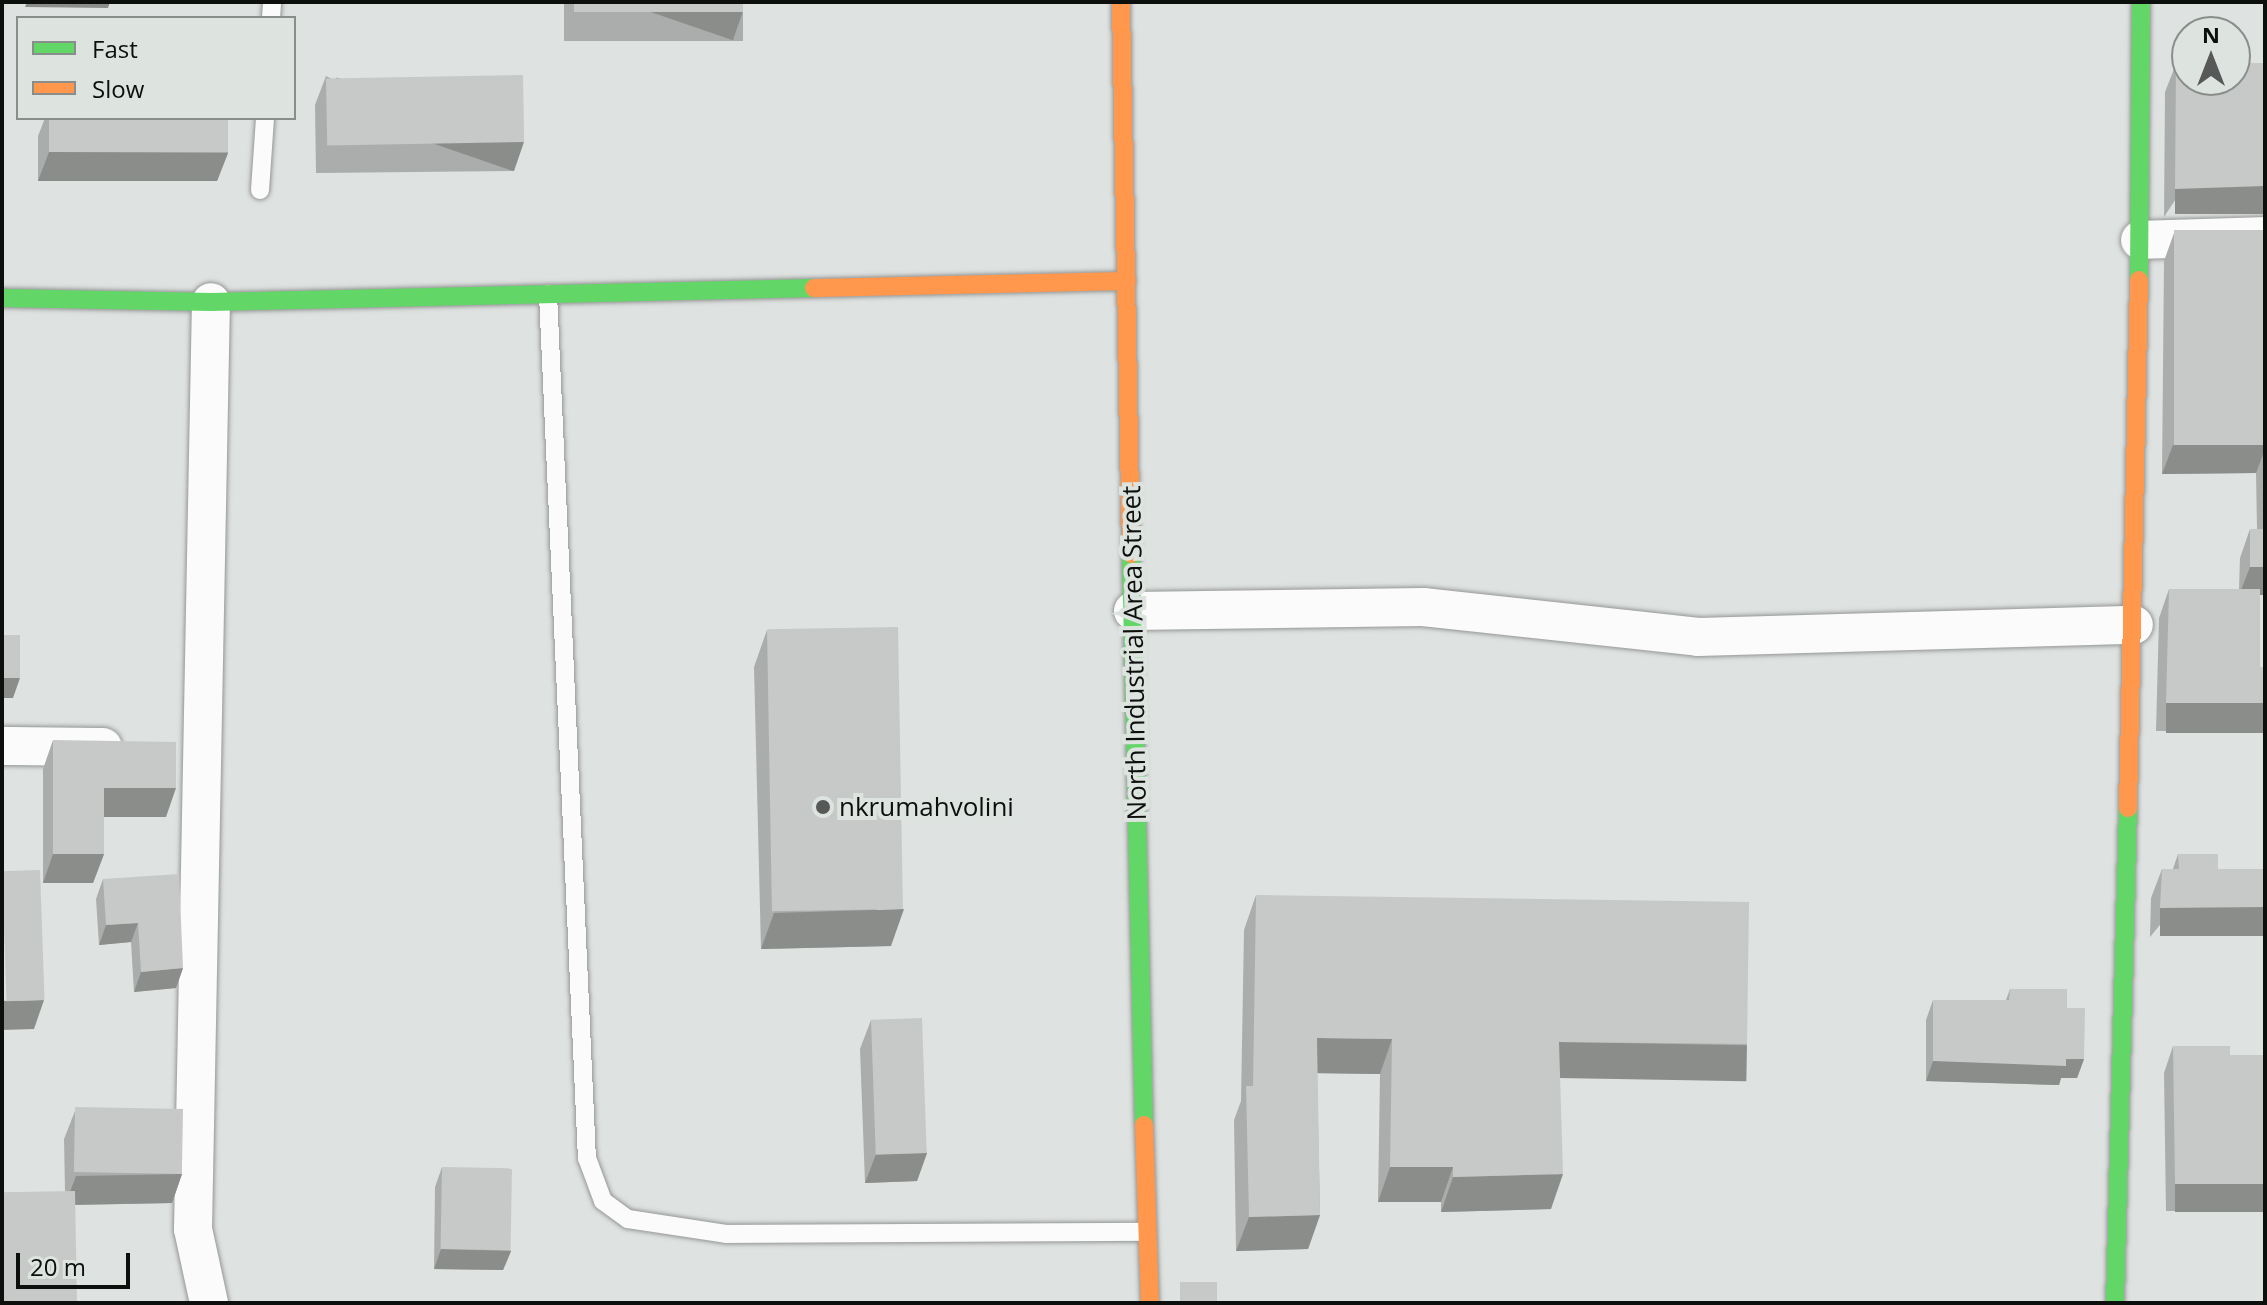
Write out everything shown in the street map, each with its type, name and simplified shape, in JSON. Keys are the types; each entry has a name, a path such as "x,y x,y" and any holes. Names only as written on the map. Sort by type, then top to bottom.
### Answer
{"street":[{"name":"North Industrial Area Street","path":"1121,2 1150,1303"},
{"path":"2115,1303 2134,625 2141,2"},
{"path":"2140,240 2265,236"},
{"path":"2,298 211,302 1127,281"},
{"path":"209,1303 193,1229 171,748 211,302"},
{"path":"1133,611 1423,607 1698,637 2134,625"},
{"path":"2,746 171,748"}],"lane":[{"path":"260,190 265,120"},
{"path":"548,294 587,1158 603,1201 628,1219 726,1234 1147,1232"}],"building":[{"path":"574,2 743,2 743,12 574,12"},
{"path":"2251,63 2265,63 2265,186 2175,189 2176,96 2251,96"},
{"path":"523,75 524,142 327,145 326,78"},
{"path":"49,120 228,120 228,152 49,152"},
{"path":"2174,230 2265,230 2265,445 2174,445"},
{"path":"2250,529 2265,529 2265,567 2250,567"},
{"path":"2169,589 2260,589 2260,667 2265,667 2265,703 2166,703"},
{"name":"nkrumahvolini","path":"898,627 903,909 772,911 767,629"},
{"path":"2,635 20,635 20,678 2,678"},
{"path":"53,740 176,742 176,788 104,788 104,854 53,854"},
{"path":"2178,854 2218,854 2218,869 2265,869 2265,907 2160,908 2162,869 2179,869"},
{"path":"40,870 45,1000 7,1001 2,871"},
{"path":"179,874 183,968 141,972 138,923 106,925 103,879"},
{"path":"1256,895 1749,902 1747,1044 1559,1042 1563,1174 1453,1177 1453,1167 1390,1167 1392,1039 1317,1038 1320,1215 1249,1217 1246,1086 1253,1086"},
{"path":"2010,989 2067,989 2067,1008 2085,1008 2084,1059 2066,1059 2066,1066 1933,1061 1933,1000 2009,1000"},
{"path":"922,1018 927,1153 876,1155 871,1020"},
{"path":"2173,1046 2230,1046 2230,1055 2265,1055 2265,1184 2175,1184"},
{"path":"75,1107 183,1109 182,1174 74,1172"},
{"path":"442,1167 512,1168 511,1250 441,1249"},
{"path":"75,1191 77,1303 4,1303 2,1192"},
{"path":"1180,1282 1217,1282 1217,1303 1180,1303"}],"traffic: fast":[{"path":"2139,280 2141,2"},
{"path":"2,298 211,302 814,288"},
{"path":"1131,554 1144,1125"},
{"path":"2115,1303 2128,808"}],"traffic: slow":[{"path":"1121,2 1131,554"},
{"path":"2128,808 2139,280"},
{"path":"814,288 1127,281"},
{"path":"1144,1125 1150,1303"}],"place":[{"name":"nkrumahvolini","path":"823,807"}]}
